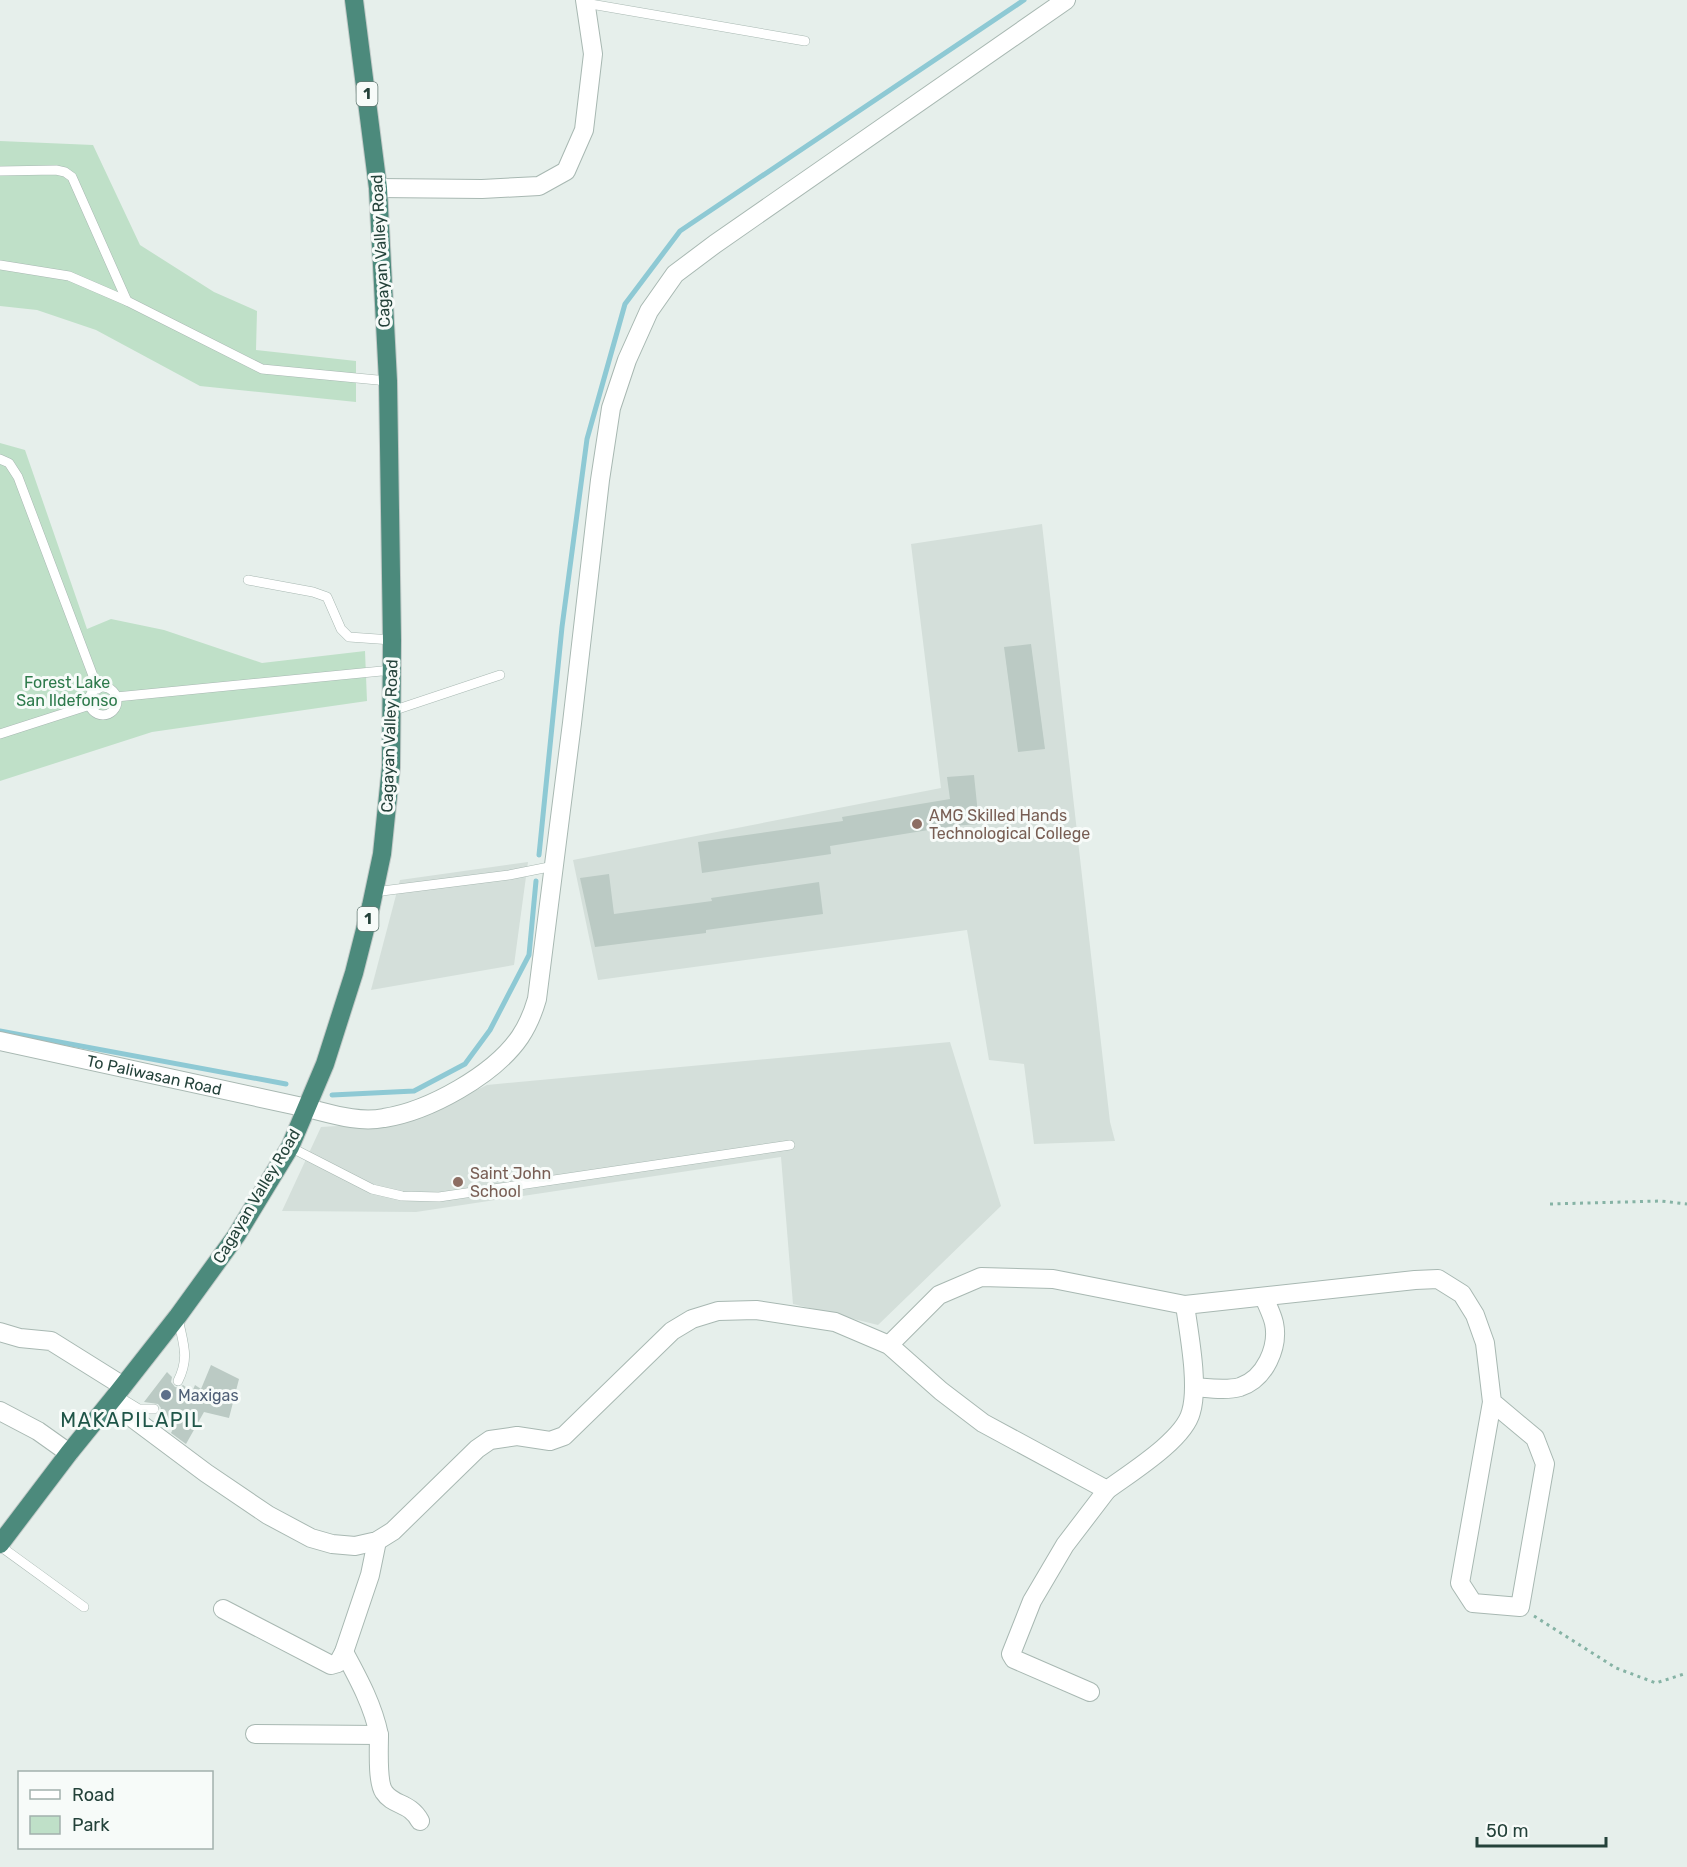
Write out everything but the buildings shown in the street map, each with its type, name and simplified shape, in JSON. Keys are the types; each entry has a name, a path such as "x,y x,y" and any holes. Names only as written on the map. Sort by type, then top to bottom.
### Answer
{"highway":[{"name":"Cagayan Valley Road","path":"0,1545 69,1453 178,1316 236,1236 290,1147 325,1064 354,973 374,892 382,854 391,766 392,640 388,381 378,188 354,0"}],"street":[{"name":"To Paliwasan Road","path":"0,1041 360,1119 384,1118 448,1096 478,1077 506,1053 527,1025 537,999 600,480 611,408 627,360 649,311 675,274 715,244 1066,0"},
{"path":"378,188 482,189 539,186 566,171 584,130 593,54 585,1"},
{"path":"889,1345 939,1295 981,1277 1053,1279 1185,1305 1438,1279 1462,1294 1475,1315 1485,1343 1492,1402 1460,1583 1473,1603 1520,1607 1545,1464 1535,1438 1492,1402"},
{"path":"1194,1388 1240,1387 1253,1380 1266,1366 1275,1339 1274,1323 1264,1297"},
{"path":"1090,1692 1014,1659 1011,1654 1037,1592 1065,1545 1107,1490 1161,1450 1176,1436 1191,1414 1194,1388 1185,1305"},
{"path":"0,1332 20,1338 51,1341 206,1473 268,1515 311,1538 332,1544 355,1546 377,1541 393,1531 477,1449 490,1440 517,1436 550,1441 564,1436 672,1331 692,1319 718,1311 756,1310 835,1322 889,1345 983,1423 1107,1490"},
{"path":"0,1411 38,1431 69,1453"},
{"path":"223,1609 331,1665 338,1663 345,1652 370,1575 377,1541"},
{"path":"345,1652 376,1719 383,1791 392,1799 415,1810 420,1821"},
{"path":"255,1734 379,1735"}],"lane":[{"path":"585,1 805,41"},
{"path":"0,171 56,170 72,177 127,301"},
{"path":"0,265 69,276 127,301 262,369 388,381"},
{"path":"0,459 9,463 18,477 98,689"},
{"path":"248,580 313,592 327,597 341,629 349,637 392,640"},
{"path":"116,697 392,670"},
{"path":"392,711 500,675"},
{"path":"104,687 114,691 116,697 118,702 114,712 103,716 93,712 88,701 93,691 104,687"},
{"path":"0,734 90,705"},
{"path":"374,892 509,875 554,866"},
{"path":"290,1147 372,1189 402,1196 439,1197 790,1145"},
{"path":"178,1316 185,1364 178,1381"},
{"path":"117,1395 139,1409 154,1410"},
{"path":"0,1545 84,1607"}],"path":[{"path":"1550,1204 1661,1201 1687,1204"},
{"path":"1520,1607 1616,1668 1656,1683 1687,1673"}],"shaded area":[{"name":"AMG Skilled Hands Technological College","path":"1042,524 1110,1122 1115,1141 1034,1144 1024,1064 989,1060 967,930 598,980 573,860 941,788 911,544"},
{"path":"528,862 514,965 371,990 400,880"},
{"name":"Saint John School","path":"950,1042 1001,1206 878,1325 793,1304 781,1157 416,1212 282,1211 321,1127 370,1124 425,1115 487,1085"}],"green space":[{"path":"0,141 93,145 140,245 214,292 257,311 256,350 356,361 356,402 200,386 96,330 37,310 0,306"},
{"name":"Forest Lake San Ildefonso","path":"0,443 25,450 87,629 111,619 164,630 262,663 365,651 367,701 152,732 0,781"}],"waterway":[{"path":"539,855 562,627 587,439 625,304 680,231 1024,0"},
{"path":"332,1095 414,1091 465,1064 490,1030 529,955 536,881"},
{"path":"0,1031 286,1084"}],"place":[{"name":"AMG Skilled Hands Technological College","path":"917,824"},
{"name":"Saint John School","path":"458,1182"},
{"name":"Maxigas","path":"166,1395"}],"district":[{"name":"MAKAPILAPIL","path":"132,1420"}]}
